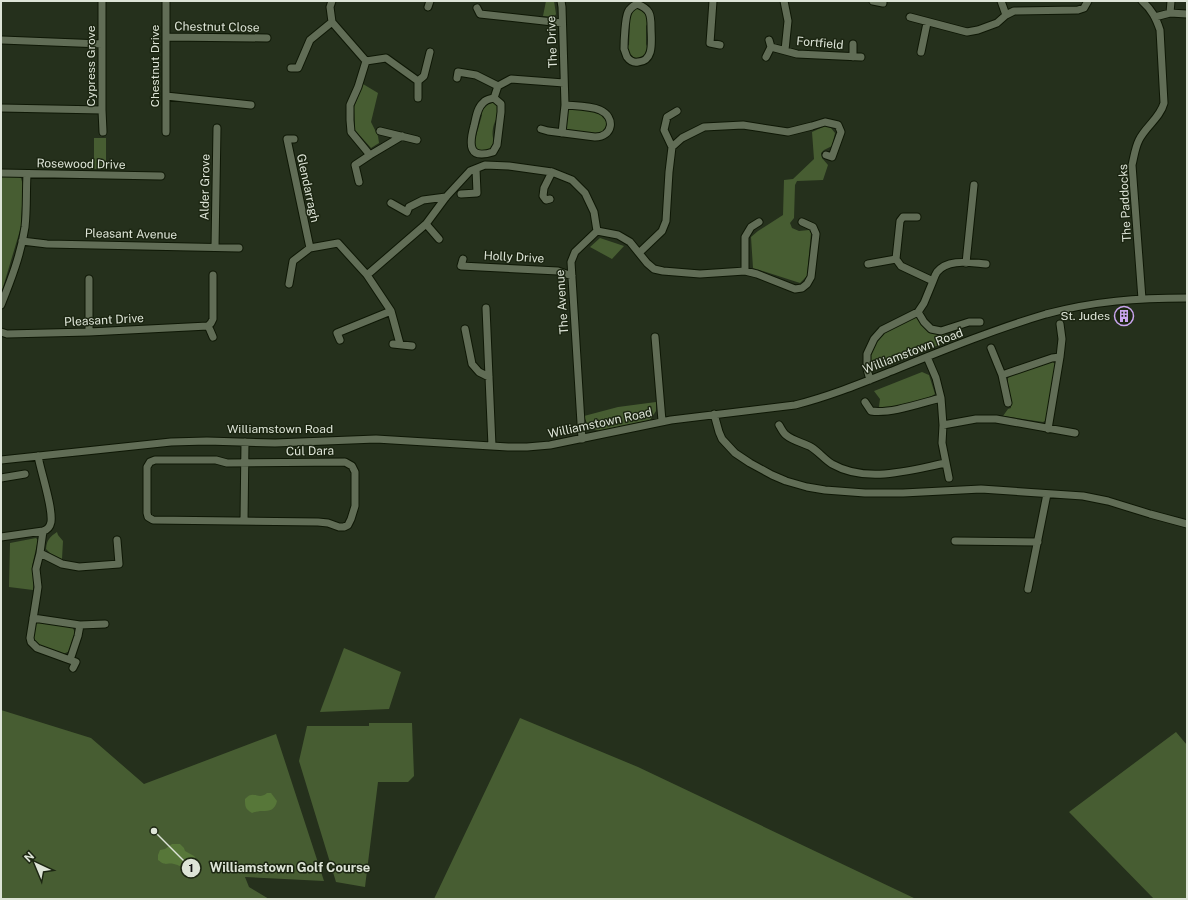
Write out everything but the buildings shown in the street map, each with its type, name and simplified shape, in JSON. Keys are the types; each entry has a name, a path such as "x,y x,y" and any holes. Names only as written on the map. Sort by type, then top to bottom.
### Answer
{"street":[{"name":"Cypress Grove","path":"102,1 102,110 104,132"},
{"name":"Chestnut Drive","path":"166,1 166,132"},
{"path":"332,1 330,7 332,22 366,61"},
{"name":"The Drive","path":"561,1 564,83 562,133"},
{"path":"713,1 710,43 720,45"},
{"name":"Fortfield","path":"784,1 788,21 785,50"},
{"path":"873,1 883,3"},
{"path":"1000,1 1006,15"},
{"path":"910,17 927,23 967,32 978,30 997,23 1006,15 1014,11 1078,10 1084,8 1088,1"},
{"name":"The Paddocks","path":"1142,1 1151,9 1156,17 1160,30 1164,103 1158,117 1139,139 1134,152 1132,165 1142,299"},
{"path":"1170,13 1171,1"},
{"path":"637,2 648,11 651,19 651,50 649,56 645,60 633,62 629,59 624,49 626,18 628,12 637,2"},
{"path":"475,20 479,11 562,23"},
{"path":"1156,17 1170,13 1187,14"},
{"path":"291,68 298,68 310,40 332,22"},
{"path":"921,52 927,23"},
{"name":"Chestnut Close","path":"166,37 267,38"},
{"path":"2,40 102,44"},
{"name":"Fortfield","path":"766,57 770,43 797,54 861,57"},
{"name":"Fortfield","path":"853,44 853,57"},
{"path":"418,81 424,76 430,52"},
{"path":"366,61 386,58 418,81"},
{"path":"366,61 350,105 350,120 351,132 370,155"},
{"path":"457,78 458,72 476,75 498,86"},
{"path":"494,98 498,86 511,79 564,83"},
{"path":"418,81 418,98"},
{"path":"166,96 251,105"},
{"path":"494,98 501,104 497,145 493,152 479,154 474,151 471,146 470,139 478,109 482,103 494,98"},
{"path":"542,129 562,133 600,137 606,134 610,127 610,120 604,112 598,109 564,105"},
{"path":"1,108 102,110"},
{"path":"640,252 662,231 666,220 672,147 664,130 667,117 677,111"},
{"path":"672,147 682,138 704,127 744,125 788,132 825,122 838,125 841,132 832,157 826,155"},
{"name":"Alder Grove","path":"215,247 217,128"},
{"path":"380,131 417,140"},
{"path":"359,182 355,166 370,155 402,136"},
{"name":"Glendarragh","path":"294,139 287,139 310,248"},
{"path":"367,275 426,224 446,197 470,170 485,165 509,166 552,172 572,180 586,193 594,212 597,231 618,235 630,242 640,252 647,263 654,269 663,271 700,274 745,271 757,274 795,289 802,288 807,284 811,277 816,234 813,227 802,222"},
{"path":"461,194 477,193 476,169"},
{"path":"550,199 546,200 543,196 544,188 552,172"},
{"name":"Rosewood Drive","path":"1,173 161,176"},
{"path":"1,305 16,264 25,226 27,174"},
{"path":"966,262 974,184"},
{"path":"391,203 407,212 409,207 423,200 446,197"},
{"path":"917,217 903,217 900,221 896,259 901,266 933,281"},
{"path":"745,271 745,237 751,227 759,222"},
{"path":"426,224 439,239"},
{"name":"The Avenue","path":"582,439 571,262 575,252 597,231"},
{"name":"Pleasant Avenue","path":"22,241 46,244 239,248"},
{"path":"289,284 293,260 310,248 338,243 367,275 391,311 397,335 397,344 412,346"},
{"name":"Holly Drive","path":"462,259 461,266 558,271 572,276"},
{"path":"868,264 896,259"},
{"path":"870,380 867,369 867,354 874,339 882,330 918,312 924,303 938,271 954,263 966,262 986,264"},
{"path":"213,275 213,319 208,326 213,337"},
{"path":"89,279 89,332"},
{"name":"Williamstown Road","path":"1,460 171,442 208,441 275,443 376,439 492,446 535,446 582,439 662,421 795,405 870,380 999,330 1047,314 1095,303 1142,299 1187,298"},
{"path":"486,308 492,446"},
{"path":"340,340 337,333 391,311"},
{"path":"918,312 930,329 941,331 970,322 980,322"},
{"path":"1048,428 1060,357 1062,339 1060,324"},
{"name":"Pleasant Drive","path":"1,332 7,334 89,332 208,326"},
{"path":"464,329 472,364 479,372 489,377"},
{"path":"655,337 662,421"},
{"path":"991,348 1002,375 1008,403"},
{"path":"927,357 936,378 941,398 943,425 942,443 949,478"},
{"path":"1002,375 1052,358 1060,357"},
{"path":"865,402 871,411 879,412 941,398"},
{"path":"714,414 722,439 735,453 772,475 801,485 825,490 865,493 903,493 982,489 1083,496 1101,499 1187,524"},
{"path":"943,425 976,419 996,419 1075,433"},
{"path":"779,426 786,436 811,447 832,464 850,471 872,475 902,472 946,462"},
{"path":"244,522 245,442"},
{"path":"1,537 43,532 50,527 51,522 49,506 38,456"},
{"name":"Cúl Dara","path":"155,460 216,460 227,463 245,463 345,462 352,466 356,472 355,506 351,520 348,525 339,527 328,523 318,522 153,520 148,517 147,467 150,462 155,460"},
{"path":"1,478 25,474"},
{"path":"1028,589 1047,494"},
{"path":"43,532 36,569 38,587 30,638 37,648 76,662 73,668"},
{"path":"40,553 62,564 79,568 119,564 116,540"},
{"path":"955,541 1038,542"},
{"path":"33,618 80,625 104,624"},
{"path":"70,660 80,625"}],"shaded area":[{"path":"546,1 554,1 556,14 554,17 543,16"},
{"path":"638,8 643,10 647,17 648,23 646,26 646,44 648,49 645,56 636,58 630,57 627,51 627,46 629,45 630,13 634,9"},
{"path":"363,84 378,93 371,122 378,136 379,143 371,148 355,130 354,107"},
{"path":"492,101 497,104 498,117 493,129 494,141 491,149 481,151 475,148 473,138 476,136 482,115 480,112 482,108"},
{"path":"570,108 588,110 601,114 608,121 607,127 605,130 597,134 568,131 565,128 567,111"},
{"path":"825,126 831,128 835,133 832,146 821,153 822,158 828,165 823,180 797,181 795,185 794,218 790,223 792,228 799,231 809,230 811,233 807,276 800,283 753,268 751,237 783,215 784,180 793,179 814,159 812,132"},
{"path":"94,138 106,138 106,169 94,169"},
{"path":"1,175 17,176 21,178 23,185 21,227 1,294"},
{"path":"600,238 624,246 612,259 590,247"},
{"path":"916,317 925,328 931,332 945,333 947,342 877,369 873,366 870,361 870,357 874,346 883,334 895,326"},
{"path":"1051,361 1057,365 1047,420 1043,422 1003,416 1008,409 1011,408 1008,378 1011,375"},
{"path":"922,372 929,375 935,394 905,405 874,409 875,407 879,407 880,399 874,391"},
{"path":"656,402 656,411 650,420 601,431 589,428 584,416 618,407"},
{"path":"57,532 63,541 62,559 50,553 46,549 49,539"},
{"path":"36,538 38,540 32,566 34,579 33,590 9,587 10,543"},
{"path":"38,622 72,627 75,636 70,651 63,654 41,646 35,641 33,637 35,625"},
{"path":"344,648 401,672 389,709 320,712"},
{"path":"1,710 91,738 144,784 276,734 324,881 245,877 249,887 269,899 1,899"},
{"path":"520,718 638,767 916,899 434,899"},
{"path":"369,723 412,723 414,776 408,782 378,782 365,887 336,882 299,761 307,726 369,726"},
{"path":"1176,732 1187,745 1187,899 1154,899 1069,812"},
{"path":"271,793 277,801 273,808 270,810 252,813 247,809 245,799 248,796 261,796"},
{"path":"172,844 180,844 185,851 194,856 197,860 187,869 174,864 165,864 158,860 160,850 165,849"}],"place":[{"name":"St. Judes","path":"1124,316"},
{"name":"Williamstown Golf Course","path":"154,831"}]}
